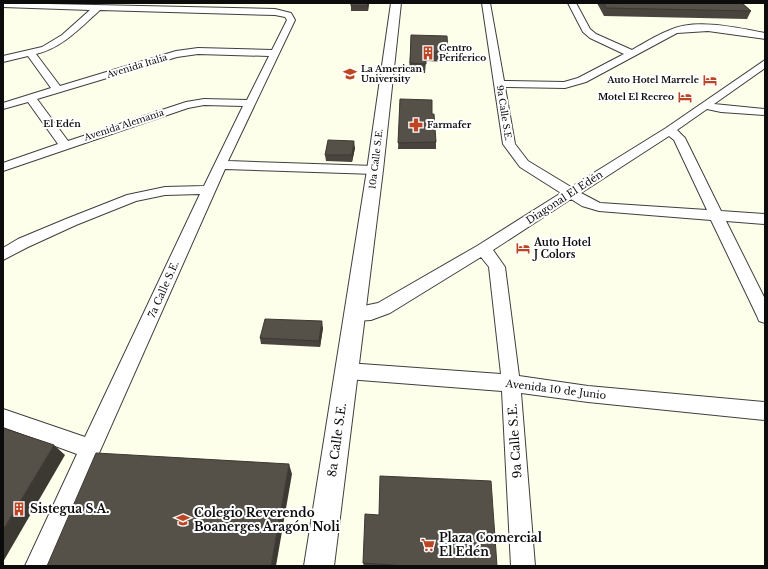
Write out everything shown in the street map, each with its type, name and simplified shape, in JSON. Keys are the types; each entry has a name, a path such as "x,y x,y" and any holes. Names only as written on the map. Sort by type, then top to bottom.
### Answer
{"street":[{"path":"3,5 196,10 202,3"},
{"name":"10a Calle S.E.","path":"355,314 396,3"},
{"name":"9a Calle S.E.","path":"486,3 509,144 524,164 587,203 599,207 765,219"},
{"path":"572,3 586,30 593,36 633,54"},
{"path":"3,60 31,54 65,37 97,8"},
{"name":"7a Calle S.E.","path":"38,566 220,165 290,20 288,15 275,12 196,10"},
{"path":"500,84 565,85 582,80 674,31 686,28 724,28 765,36"},
{"name":"Avenida Italia","path":"3,106 176,54 198,51 274,53"},
{"path":"31,54 58,90"},
{"name":"Diagonal El Edén","path":"355,314 371,313 384,308 482,250 670,130 765,63"},
{"path":"30,98 65,145"},
{"name":"Avenida Alemania","path":"3,167 186,105 204,102 249,103"},
{"path":"705,105 721,109 765,112"},
{"path":"670,130 679,138 765,316"},
{"path":"220,165 375,170"},
{"path":"3,255 23,243 132,198 165,191 209,190"},
{"name":"9a Calle S.E.","path":"482,250 491,257 497,267 511,383 523,566"},
{"name":"8a Calle S.E.","path":"319,566 355,314"},
{"name":"Avenida 10 de Junio","path":"347,371 511,383 588,394 765,411"},
{"path":"3,418 90,449"}],"building":[{"path":"351,3 368,3 367,6 351,6"},
{"path":"604,3 742,3 751,11 606,8"},
{"path":"411,35 447,36 448,52 426,52 426,64 410,63"},
{"path":"400,99 432,100 432,114 434,114 436,142 398,143"},
{"path":"328,140 354,141 352,155 325,155"},
{"path":"265,319 322,321 319,341 260,338"},
{"path":"3,428 54,445 3,530"},
{"name":"Colegio Reverendo Boanerges Aragón Noli","path":"96,453 289,464 271,566 47,566"},
{"name":"Plaza Comercial El Edén","path":"380,476 491,481 497,566 405,566 363,563 365,514 379,515"}],"place":[{"name":"Centro Periferico","path":"428,53"},
{"name":"La American University","path":"350,74"},
{"name":"Auto Hotel Marrele","path":"710,80"},
{"name":"Motel El Recreo","path":"685,97"},
{"name":"Farmafer","path":"416,125"},
{"name":"Auto Hotel J Colors","path":"523,248"},
{"name":"Sistegua S.A.","path":"19,509"},
{"name":"Colegio Reverendo Boanerges Aragón Noli","path":"183,520"},
{"name":"Plaza Comercial El Edén","path":"428,545"}],"district":[{"name":"El Edén","path":"62,124"}]}
